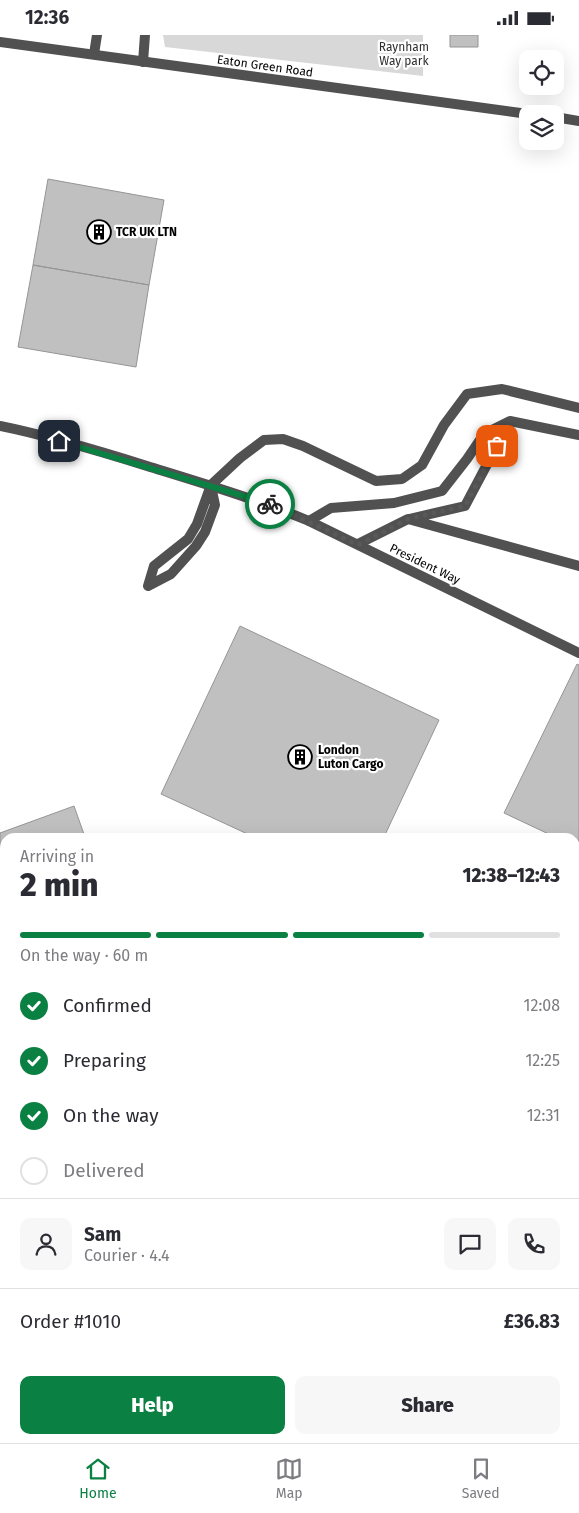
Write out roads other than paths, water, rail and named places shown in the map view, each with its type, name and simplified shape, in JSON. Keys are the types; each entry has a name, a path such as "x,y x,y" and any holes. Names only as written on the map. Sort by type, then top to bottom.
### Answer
{"street":[{"path":"94,54 97,35"},
{"path":"143,63 145,35"},
{"name":"Eaton Green Road","path":"0,42 519,113"},
{"path":"564,118 579,121"},
{"path":"211,485 216,505 205,532 196,546 172,574 148,586 154,566 188,539 197,524 211,485 240,458 264,441 283,439 303,446 376,481 402,479 422,465 444,425 467,394 502,389 579,408"},
{"path":"358,545 408,519 465,506 510,421"},
{"path":"309,521 331,508 394,503 442,491 484,434 510,421 579,435"},
{"name":"President Way","path":"0,426 102,452 268,504 309,521 579,653"},
{"path":"408,519 579,567"}],"place":[{"name":"TCR UK LTN","path":"99,232"},
{"name":"London Luton Cargo","path":"300,757"}],"park label":[{"name":"Raynham Way park","path":"404,54"}]}
